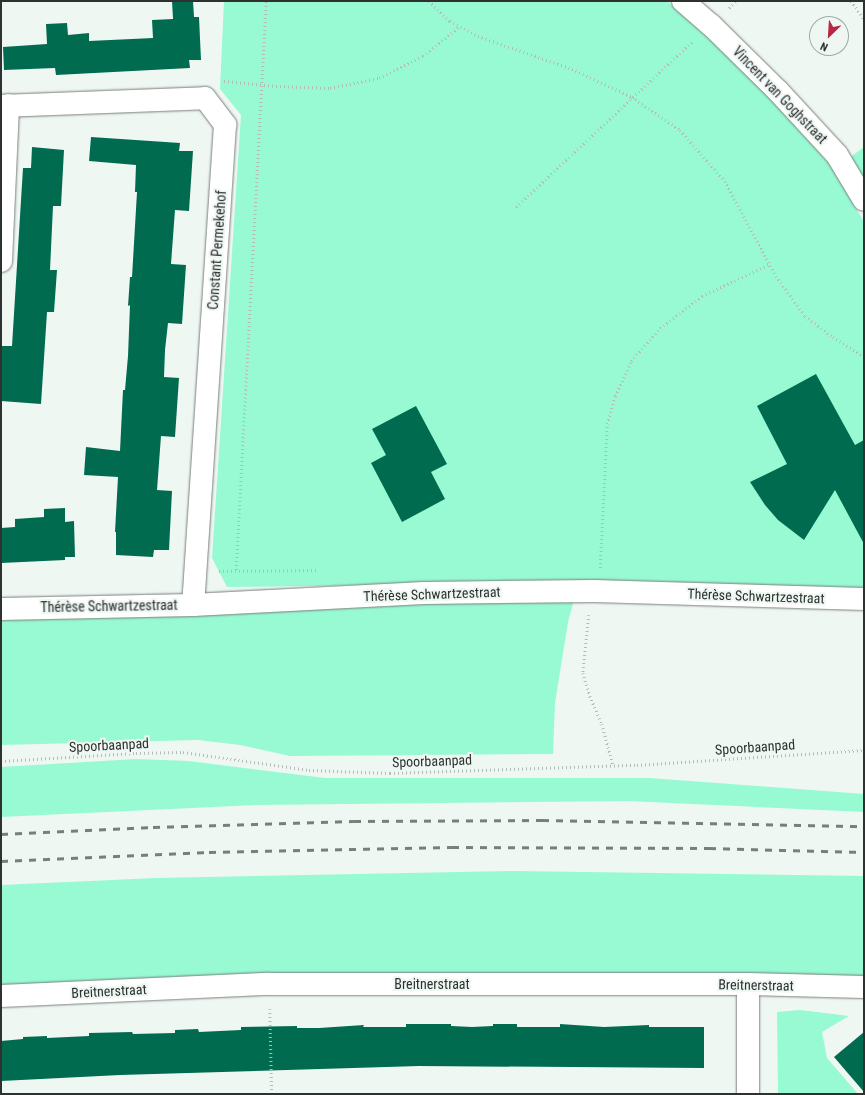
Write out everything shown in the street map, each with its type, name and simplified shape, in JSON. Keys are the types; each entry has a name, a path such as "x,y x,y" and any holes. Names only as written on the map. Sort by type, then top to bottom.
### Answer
{"street":[{"name":"Vincent van Goghstraat","path":"683,1 711,25 778,91 837,155 864,200"},
{"path":"1,261 4,106 205,98"},
{"name":"Constant Permekehof","path":"192,604 225,126 205,98"},
{"name":"Thérèse Schwartzestraat","path":"1,609 192,604 424,593 597,591 864,599"},
{"name":"Breitnerstraat","path":"1,996 269,984 748,984 864,987"},
{"path":"748,984 748,1094"}],"path":[{"path":"236,570 266,1"},
{"path":"429,1 450,21 478,36 572,69 632,97 680,130 725,181 770,264 805,316 833,337 864,356"},
{"path":"516,207 736,1"},
{"path":"851,1 864,19"},
{"path":"205,98 210,79 261,85 330,88 379,78 423,56 460,26"},
{"path":"613,765 602,724 590,696 583,673 585,635 597,591 607,424 615,396 631,361 660,328 702,296 770,264"},
{"path":"195,571 317,570"},
{"name":"Spoorbaanpad","path":"1,761 136,753 183,752 309,770 390,773 746,759 864,750"},
{"path":"269,984 272,1094"}],"green space":[{"path":"224,1 667,1 756,81 831,166 864,222 864,588 615,582 227,587 212,558 241,115 220,89"},
{"path":"864,147 864,185 848,159"},
{"path":"574,600 568,622 555,703 553,754 290,756 240,745 198,740 1,745 1,609"},
{"path":"136,759 189,761 325,778 650,778 864,794 864,812 628,801 255,805 1,817 1,767"},
{"path":"514,871 864,876 864,978 444,974 157,978 1,985 1,885 156,878"},
{"path":"800,1010 849,1016 822,1032 827,1058 858,1094 778,1094 777,1012"}],"building":[{"path":"172,1 193,1 194,17 199,17 201,60 189,60 190,68 56,75 55,68 4,70 3,47 47,44 46,24 67,23 68,35 89,33 89,41 153,38 152,20 173,19"},
{"path":"91,137 180,143 179,151 193,151 189,211 175,210 171,264 186,265 182,324 168,323 165,350 164,377 179,378 175,437 161,436 157,490 172,491 169,550 154,550 153,557 116,555 115,532 118,477 84,475 86,447 120,451 123,390 125,390 128,356 130,305 128,306 130,277 132,277 137,192 135,192 136,165 89,161"},
{"path":"32,147 64,150 61,206 53,206 50,270 57,270 54,312 47,312 41,404 1,401 1,346 12,346 23,168 31,168"},
{"path":"816,374 855,445 864,440 864,544 835,490 804,540 778,520 765,505 750,482 787,464 757,406"},
{"path":"416,406 447,464 431,472 445,499 402,522 371,463 386,455 372,429"},
{"path":"65,508 65,522 74,521 75,557 65,557 65,560 1,563 1,528 15,527 15,519 44,517 44,509"},
{"path":"406,1024 451,1024 451,1026 472,1027 493,1026 493,1024 517,1024 517,1027 560,1027 560,1024 604,1027 649,1025 649,1027 704,1027 704,1068 419,1066 120,1075 1,1081 1,1041 23,1039 23,1037 47,1036 47,1038 89,1036 89,1033 175,1033 175,1030 198,1029 199,1032 241,1030 241,1027 297,1026 297,1028 319,1028 364,1025 363,1027 406,1027"},
{"path":"864,1032 864,1092 834,1057"}],"railway":[{"path":"1,834 153,827 354,821 542,820 864,826"},
{"path":"1,861 209,852 452,847 709,848 864,852"}]}
